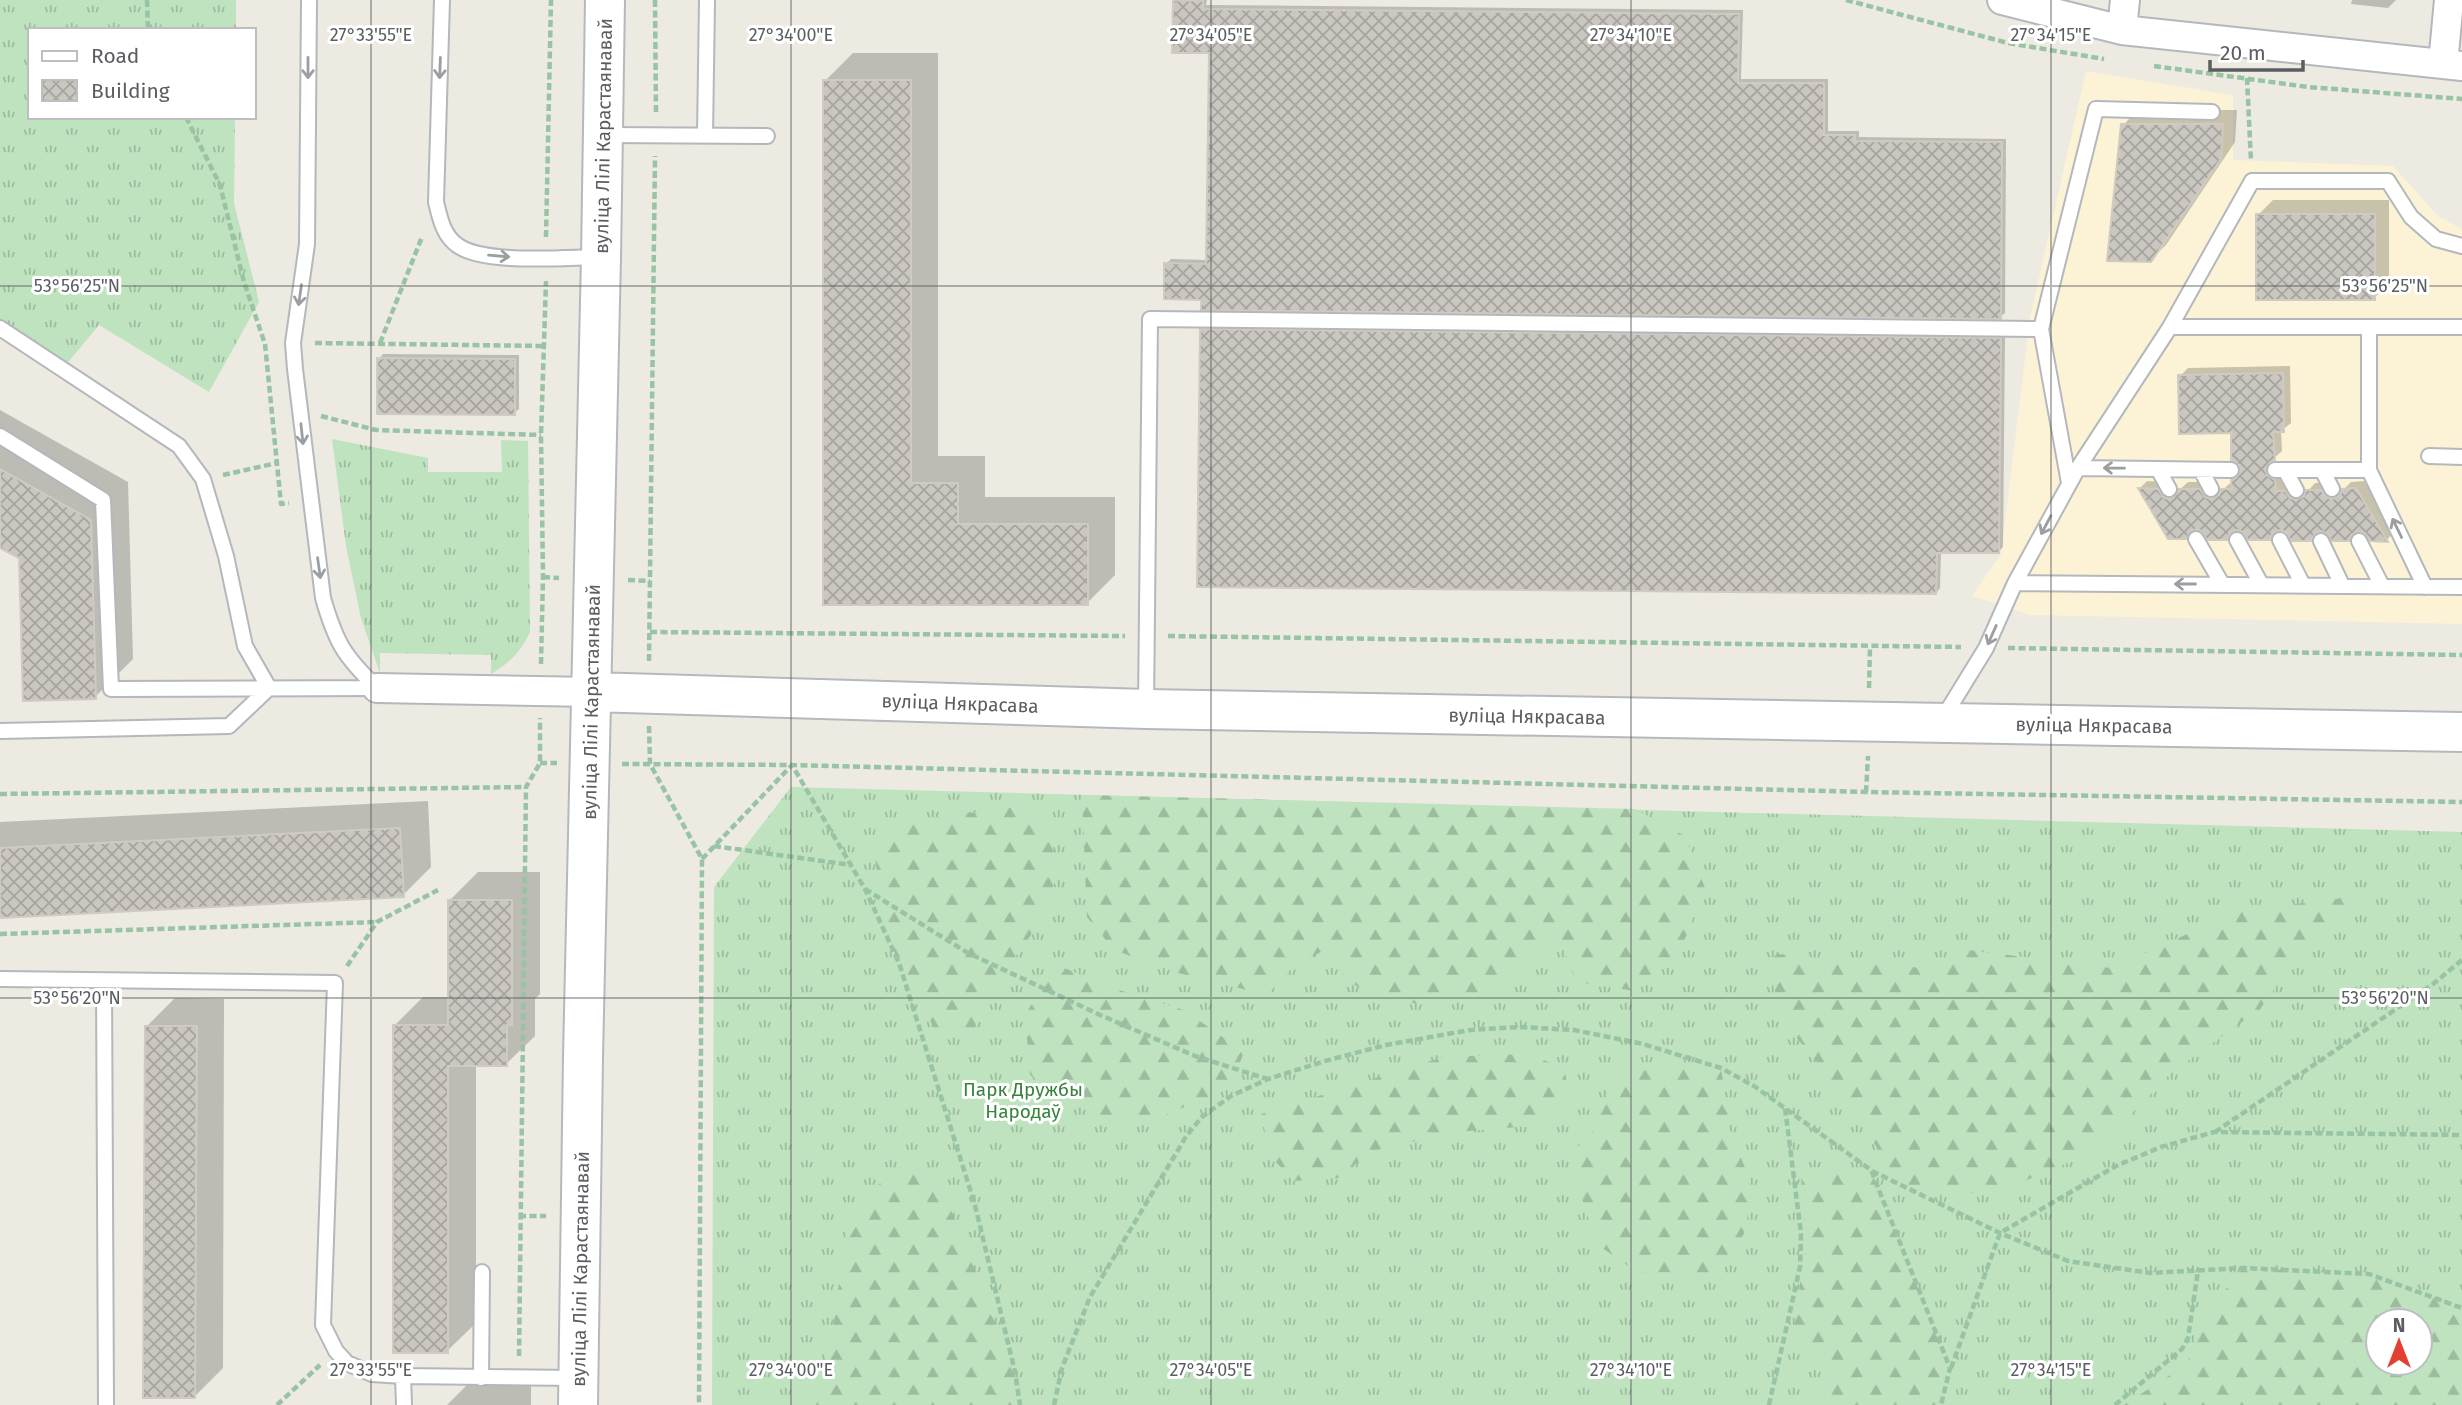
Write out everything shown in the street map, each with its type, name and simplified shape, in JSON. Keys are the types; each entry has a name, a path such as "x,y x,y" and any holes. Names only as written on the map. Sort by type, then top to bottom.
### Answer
{"main road":[{"name":"вуліца Лілі Карастаянавай","path":"578,1392 605,0"},
{"name":"вуліца Някрасава","path":"592,692 1146,709 2462,733"}],"street":[{"path":"2002,0 2122,30 2452,65 2449,0"},
{"path":"2122,30 2125,0"},
{"path":"377,688 592,692"}],"lane":[{"path":"309,0 307,244 293,343 305,465 327,611 334,635 352,664 377,688"},
{"path":"442,0 436,202 444,232 457,246 481,255 601,257"},
{"path":"705,136 707,0"},
{"path":"2069,483 2041,329 2096,108 2212,112"},
{"path":"603,135 767,136"},
{"path":"1940,722 1986,648 2015,583 2069,483 2170,327 2252,181 2388,181 2411,217 2436,239 2462,246"},
{"path":"1146,709 1150,319 2041,329"},
{"path":"2170,327 2462,327"},
{"path":"2369,327 2369,470 2425,587"},
{"path":"0,328 179,446 203,479 226,556 245,646 269,688"},
{"path":"0,436 103,500 111,689 377,688"},
{"path":"2429,456 2462,457"},
{"path":"2078,468 2231,470"},
{"path":"2158,469 2169,489"},
{"path":"2201,470 2211,489"},
{"path":"2296,490 2280,470 2369,470"},
{"path":"2322,470 2332,489"},
{"path":"2196,540 2222,584"},
{"path":"2237,540 2260,584"},
{"path":"2280,540 2302,585"},
{"path":"2321,541 2343,585"},
{"path":"2359,541 2382,586"},
{"path":"2015,583 2462,587"},
{"path":"0,731 229,726 269,688"},
{"path":"0,979 335,983 323,1325 336,1351 347,1363 372,1374 519,1378 578,1392"},
{"path":"104,981 106,1405"},
{"path":"481,1378 482,1272"},
{"path":"404,1376 404,1405"}],"path":[{"path":"147,0 148,28"},
{"path":"543,577 541,435 551,0"},
{"path":"655,0 650,632 1147,636 2462,655"},
{"path":"2247,78 2252,181"},
{"path":"187,119 220,185 244,282 265,344 281,504"},
{"path":"380,343 436,202"},
{"path":"265,344 545,346"},
{"path":"269,393 300,411 376,430 541,435"},
{"path":"203,479 277,463"},
{"path":"699,1405 702,859 650,764 792,765 1866,792 2462,802"},
{"path":"702,859 792,765"},
{"path":"792,765 865,889 899,963 975,1205 1015,1371 1020,1405"},
{"path":"0,794 526,788 519,1378"},
{"path":"713,846 850,865"},
{"path":"865,889 968,953 1086,1009 1195,1056 1268,1079"},
{"path":"0,934 377,922 438,890"},
{"path":"335,983 377,922"},
{"path":"2214,1132 2433,984 2462,960"},
{"path":"1054,1405 1062,1368 1090,1297 1187,1135 1202,1117 1231,1096 1268,1079 1325,1060 1386,1045 1470,1030 1521,1027 1574,1030 1643,1044 1721,1068 1755,1086 1871,1170 2000,1233 2068,1261 2151,1273 2243,1268 2369,1274 2462,1308"},
{"path":"1769,1405 1800,1266 1801,1233 1784,1107"},
{"path":"1941,1405 1950,1368 2000,1233 2116,1166 2161,1147 2214,1132 2462,1135"},
{"path":"1871,1170 1950,1368"},
{"path":"2115,1405 2182,1349 2188,1338 2198,1271"},
{"path":"277,1405 336,1351"}],"shaded area":[{"path":"2086,71 2233,95 2233,160 2393,166 2438,216 2462,229 2462,624 2031,615 1972,596 2001,554 2030,318"}],"green space":[{"path":"0,0 236,0 236,28 28,28 28,119 235,119 234,203 259,302 209,392 99,325 65,366 0,323"},
{"path":"332,439 428,458 428,472 502,472 501,440 528,441 530,632 518,651 504,665 491,674 491,655 380,653 380,673 361,618 346,546"},
{"name":"Парк Дружбы Народаў","path":"791,787 2462,832 2462,1405 712,1405 714,887"},
{"path":"1082,795 1635,809 1685,836 1705,888 1679,954 1635,991 1576,982 1558,933 1486,996 1393,1005 1343,979 1339,943 1295,965 1267,995 1178,973 1114,950 1087,917"},
{"path":"1018,807 1051,834 1058,875 1033,932 990,993 969,1040 934,1028 888,939 874,852 885,838 919,819"},
{"path":"2360,896 2305,947 2260,1009 2171,1073 2096,1151 1991,1195 1901,1185 1838,1087 1790,1030 1764,962 1778,954 1922,968 1968,950 2111,968 2239,911"},
{"path":"1059,966 1119,990 1184,1010 1244,1052 1230,1088 1141,1125 1098,1118 1030,1075 1025,1014"},
{"path":"1528,1054 1564,1068 1571,1103 1530,1126 1457,1132 1372,1151 1338,1178 1294,1181 1270,1156 1261,1114 1443,1057"},
{"path":"1721,1068 1730,1130 1749,1178 1747,1229 1717,1274 1637,1272 1598,1245 1582,1199 1571,1153 1591,1135 1616,1071"},
{"path":"900,1167 934,1167 1015,1372 1020,1405 816,1405 834,1320 848,1217 872,1190"},
{"path":"1871,1170 1950,1368 1941,1405 1823,1405 1833,1369 1792,1339 1806,1242 1801,1176"},
{"path":"2243,1268 2369,1274 2462,1308 2462,1405 2124,1405 2187,1364 2205,1315"}],"building":[{"path":"1173,0 1203,1 1203,9 1739,14 1738,83 1824,83 1824,135 1855,135 1855,141 2002,142 2001,319 1201,310 1201,300 1164,299 1164,263 1206,264 1209,53 1172,53"},
{"path":"823,80 911,80 911,483 958,483 958,524 1088,524 1088,605 823,605"},
{"path":"2121,124 2223,124 2221,159 2151,262 2107,261"},
{"path":"2256,214 2375,214 2375,300 2256,300"},
{"path":"1200,329 2001,338 1999,553 1937,553 1936,594 1197,587"},
{"path":"377,358 515,359 515,415 377,414"},
{"path":"2283,373 2284,432 2273,432 2275,460 2265,469 2267,475 2275,480 2276,491 2285,491 2290,498 2296,500 2304,496 2306,490 2321,490 2326,497 2332,499 2340,495 2342,489 2356,488 2388,542 2370,541 2365,533 2359,531 2351,535 2349,541 2332,541 2321,531 2314,535 2311,541 2291,541 2286,532 2280,530 2272,534 2270,540 2248,540 2243,532 2237,530 2229,534 2227,540 2207,540 2197,529 2191,531 2186,539 2168,539 2138,488 2158,489 2163,497 2168,499 2174,497 2179,489 2200,489 2205,497 2211,499 2219,495 2221,489 2232,489 2231,480 2241,471 2239,465 2231,460 2231,433 2179,434 2178,375"},
{"path":"0,469 91,520 96,699 23,701 19,558 0,548"},
{"path":"400,828 404,897 0,918 0,848"},
{"path":"448,900 512,900 512,1025 507,1025 507,1066 448,1066 448,1353 393,1353 393,1025 448,1025"},
{"path":"145,1026 197,1026 195,1398 143,1398"}]}
